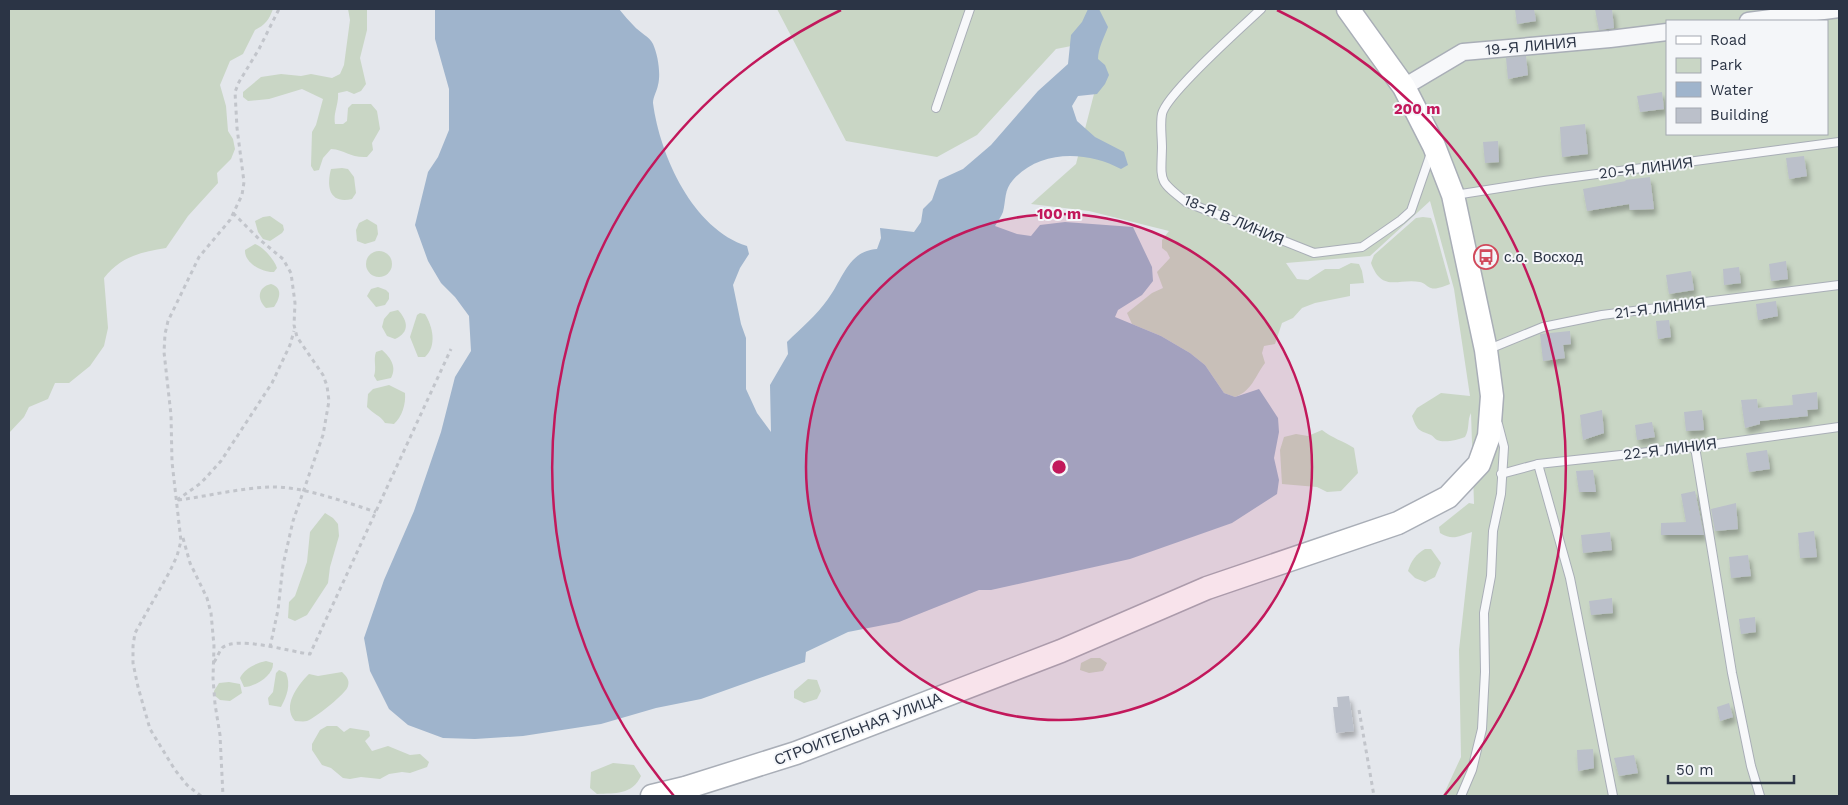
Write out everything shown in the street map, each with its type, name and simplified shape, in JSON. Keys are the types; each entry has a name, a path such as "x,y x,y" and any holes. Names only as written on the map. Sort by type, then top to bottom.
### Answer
{"street":[{"name":"СТРОИТЕЛЬНАЯ УЛИЦА","path":"652,796 686,788 796,753 1061,651 1207,588 1398,522 1448,497 1479,464 1489,436 1492,396 1486,350 1453,196 1434,146 1404,87 1348,9"},
{"path":"1756,20 1839,9"},
{"name":"19-Я ЛИНИЯ","path":"1404,87 1463,52 1666,32"}],"lane":[{"path":"936,108 970,9"},
{"name":"18-Я В ЛИНИЯ","path":"1261,9 1204,63 1171,99 1162,112 1161,180 1168,188 1186,202 1314,253 1362,247 1411,211 1434,146"},
{"name":"20-Я ЛИНИЯ","path":"1453,196 1554,180 1839,142"},
{"name":"21-Я ЛИНИЯ","path":"1486,350 1543,327 1602,315 1839,285"},
{"path":"1461,796 1472,770 1482,729 1485,672 1484,613 1491,576 1494,531 1501,494 1504,447 1492,396"},
{"name":"22-Я ЛИНИЯ","path":"1501,474 1538,464 1695,447 1839,427"},
{"path":"1695,447 1732,673 1751,766 1760,796"},
{"path":"1538,464 1570,578 1612,796"}],"path":[{"path":"223,796 220,735 213,678 211,613 207,598 190,563 181,530 172,462 171,415 164,352 165,334 168,321 199,256 230,220 242,195 244,182 237,128 235,92 279,9"},
{"path":"233,213 259,239 283,259 291,273 297,337 323,375 329,401 323,435 293,521 283,565 278,610 270,647"},
{"path":"177,501 201,483 221,462 272,382 290,345 295,329"},
{"path":"214,662 222,649 228,645 258,644 310,654 451,349"},
{"path":"177,501 272,487 303,491 376,512"},
{"path":"181,530 181,541 177,556 135,633 133,663 142,704 150,728 174,770 187,785 201,796"},
{"path":"1358,710 1374,796"}],"green space":[{"path":"9,9 273,9 266,22 255,30 243,54 230,61 220,85 226,106 228,131 233,139 235,149 231,159 217,173 218,183 188,216 166,248 148,251 124,260 104,278 108,328 104,346 90,366 69,383 55,383 48,399 29,407 24,417 9,433"},
{"path":"348,9 367,9 367,30 360,58 366,84 361,91 354,94 347,91 338,93 335,124 343,124 347,121 348,108 352,104 371,104 377,111 380,129 372,143 373,150 367,157 331,149 323,158 319,170 314,171 311,166 312,132 316,125 323,99 302,89 269,99 248,101 243,97 243,92 261,77 281,74 301,76 311,74 332,78 340,74 344,65 350,20"},
{"path":"777,9 1839,9 1839,796 1443,796 1461,757 1459,650 1472,532 1449,537 1440,533 1439,527 1469,503 1474,504 1471,413 1465,437 1447,441 1437,440 1421,430 1417,427 1412,416 1417,408 1441,393 1470,396 1454,289 1430,201 1370,256 1286,263 1297,279 1308,280 1325,269 1339,269 1351,263 1359,264 1364,283 1350,284 1350,296 1315,303 1302,308 1293,318 1282,323 1275,344 1264,346 1262,353 1265,363 1253,383 1235,397 1224,393 1205,365 1190,353 1161,336 1132,324 1127,313 1152,293 1163,288 1157,272 1170,258 1162,248 1162,240 1169,231 1089,211 1031,204 1076,164 1095,90 1097,41 1056,49 977,135 937,157 846,141"},
{"path":"331,169 348,169 354,177 356,193 352,199 339,199 331,193 329,182"},
{"path":"270,216 283,225 284,230 270,241 263,239 258,232 255,221"},
{"path":"1416,218 1431,218 1450,284 1440,288 1433,288 1420,282 1391,282 1380,278 1371,263 1374,255"},
{"path":"367,219 377,225 378,234 375,241 365,244 357,241 356,230 359,223"},
{"path":"255,244 265,251 273,261 277,268 274,272 260,269 248,259 245,250"},
{"path":"379,251 388,255 392,264 388,273 379,277 370,273 366,264 370,255"},
{"path":"271,284 279,291 279,297 274,307 266,308 261,301 260,294 263,288"},
{"path":"378,287 389,293 389,299 385,305 376,307 367,296 371,289"},
{"path":"398,310 404,318 406,326 403,333 395,339 387,336 382,327 384,319 390,312"},
{"path":"420,313 425,314 432,330 431,347 425,357 418,357 410,337 417,315"},
{"path":"382,350 390,359 393,366 393,374 391,378 377,381 374,376 375,355 376,352"},
{"path":"389,385 405,393 403,410 394,424 385,423 367,407 368,394 373,389"},
{"path":"1322,430 1354,448 1358,473 1341,491 1327,492 1317,487 1282,484 1280,450 1284,437 1296,434 1308,436"},
{"path":"325,513 338,524 339,536 330,567 328,583 307,615 295,621 288,618 289,602 295,596 307,562 310,532"},
{"path":"1425,549 1431,549 1441,563 1435,577 1425,582 1415,578 1408,571 1414,558"},
{"path":"1091,658 1100,658 1107,663 1103,671 1089,673 1080,670 1081,663"},
{"path":"266,661 273,663 267,676 258,683 244,687 240,678 244,672 258,663"},
{"path":"279,670 286,673 288,682 287,695 281,707 269,705 268,698 273,692 276,673"},
{"path":"342,672 346,677 348,686 342,694 311,719 295,721 290,709 293,696 309,674 318,676"},
{"path":"808,679 817,680 821,691 817,699 804,703 794,698 794,691"},
{"path":"219,683 240,684 242,693 230,701 220,700 214,695 214,691"},
{"path":"327,726 337,726 344,732 350,728 369,731 370,736 365,741 372,751 388,746 410,755 420,754 429,762 427,767 410,773 389,774 380,779 343,778 331,768 322,765 312,750 312,744 320,730"},
{"path":"613,763 634,765 641,776 633,787 628,790 597,794 590,788 591,772"}],"water":[{"path":"435,9 619,9 636,28 652,41 658,59 659,70 659,81 653,103 663,145 672,167 682,188 695,207 711,224 728,237 747,246 749,254 740,268 733,285 741,324 746,338 746,389 757,413 771,432 770,385 788,354 787,342 824,305 853,260 867,251 877,249 881,238 880,228 914,232 921,222 923,209 932,200 939,180 963,169 991,145 1038,91 1068,64 1071,35 1082,22 1088,9 1099,9 1108,27 1100,47 1098,59 1105,65 1109,75 1097,94 1078,96 1072,106 1077,121 1095,137 1124,152 1128,165 1121,169 1108,163 1079,156 1050,158 1037,163 1024,170 1010,184 1003,212 995,226 1017,234 1031,236 1040,225 1065,222 1133,227 1152,267 1153,281 1142,295 1118,310 1115,317 1161,336 1190,353 1205,365 1224,393 1235,397 1259,389 1278,418 1279,432 1274,458 1279,480 1277,494 1232,523 1130,559 991,590 979,590 899,622 848,632 806,652 805,662 701,699 656,708 601,724 523,736 475,739 443,738 408,725 389,709 370,671 364,638 384,580 414,511 441,432 455,377 471,351 469,316 455,297 441,283 428,261 415,225 428,172 438,157 449,130 449,89 435,39"}],"building":[{"path":"1515,9 1534,9 1536,21 1517,24"},
{"path":"1595,9 1612,9 1614,28 1599,30"},
{"path":"1526,56 1528,75 1508,79 1506,58"},
{"path":"1662,92 1664,109 1640,112 1637,96"},
{"path":"1585,124 1588,154 1562,157 1560,127"},
{"path":"1498,141 1499,162 1485,163 1483,142"},
{"path":"1804,156 1807,176 1789,179 1786,158"},
{"path":"1650,177 1654,209 1630,210 1629,204 1587,211 1583,189"},
{"path":"1786,261 1788,279 1771,281 1769,264"},
{"path":"1739,267 1741,283 1724,285 1723,269"},
{"path":"1691,271 1694,290 1669,294 1666,275"},
{"path":"1776,301 1778,316 1758,320 1756,304"},
{"path":"1669,320 1671,337 1658,339 1656,321"},
{"path":"1570,331 1571,344 1563,345 1565,358 1543,361 1540,334"},
{"path":"1817,392 1818,409 1807,410 1808,416 1760,421 1760,424 1745,428 1741,400 1757,399 1758,408 1793,405 1792,395"},
{"path":"1602,410 1604,433 1583,440 1580,415"},
{"path":"1702,410 1704,430 1686,431 1684,412"},
{"path":"1652,422 1655,437 1637,440 1635,425"},
{"path":"1767,450 1770,469 1749,472 1746,453"},
{"path":"1593,470 1596,492 1579,492 1576,471"},
{"path":"1695,491 1704,535 1661,535 1661,523 1686,522 1681,494"},
{"path":"1736,503 1738,529 1715,531 1711,509"},
{"path":"1814,531 1817,557 1800,558 1798,533"},
{"path":"1610,532 1612,550 1583,553 1581,535"},
{"path":"1748,555 1751,576 1731,578 1729,557"},
{"path":"1612,598 1613,613 1591,615 1589,601"},
{"path":"1755,617 1756,632 1741,634 1739,619"},
{"path":"1349,696 1354,731 1336,733 1333,707 1338,707 1337,697"},
{"path":"1729,703 1733,717 1720,721 1717,707"},
{"path":"1593,749 1594,768 1578,771 1577,750"},
{"path":"1634,755 1638,773 1619,776 1614,758"}],"place":[{"name":"с.о. Восход","path":"1486,257"}]}
